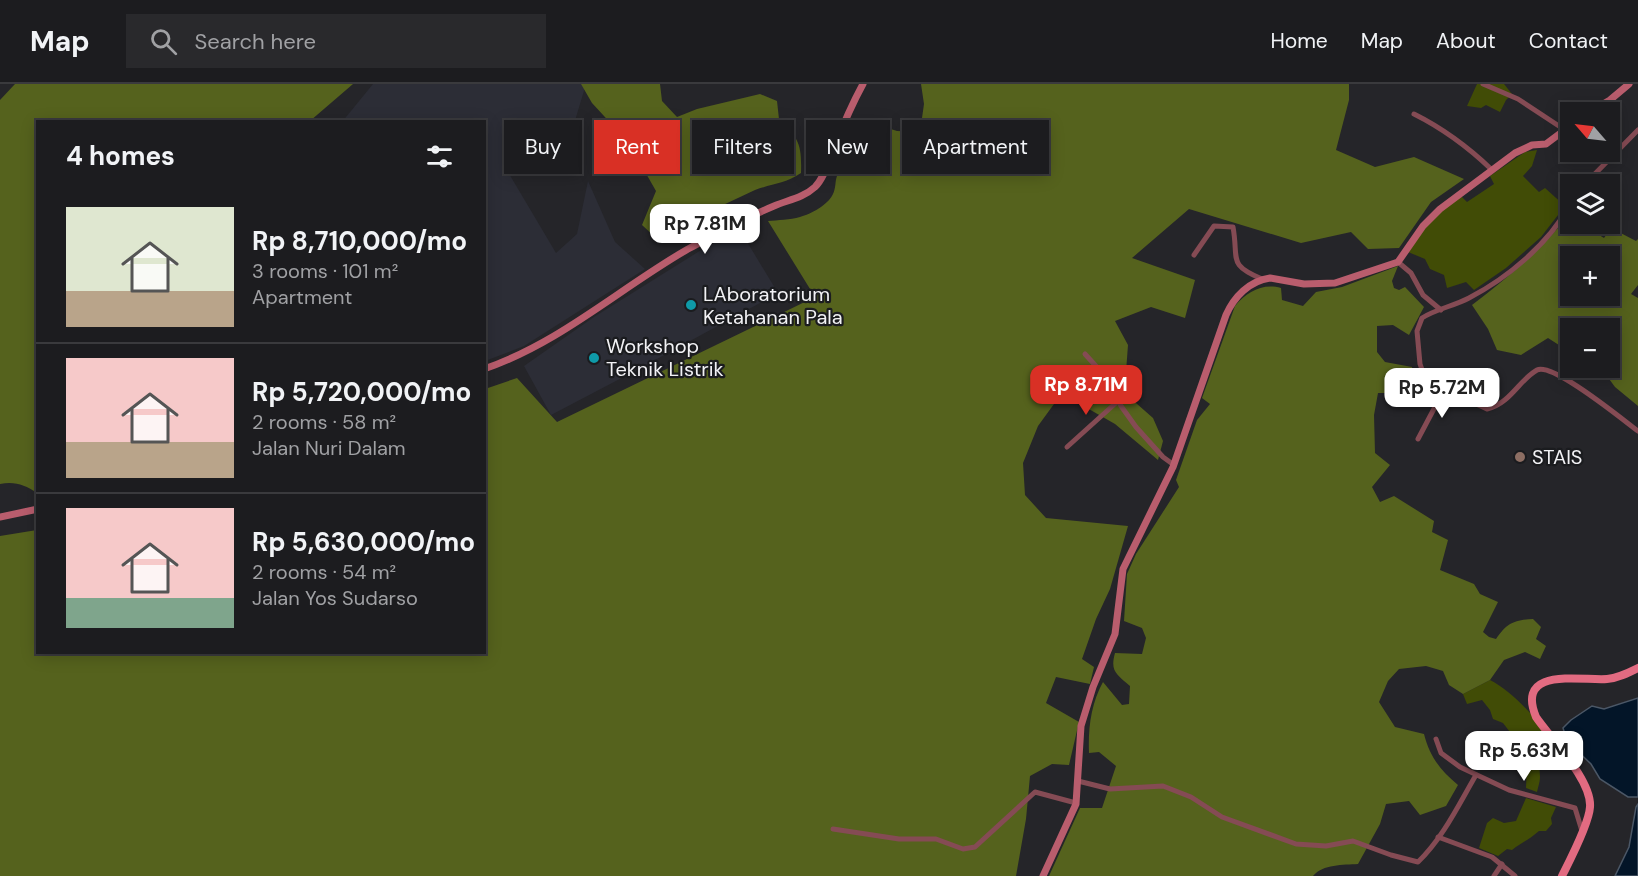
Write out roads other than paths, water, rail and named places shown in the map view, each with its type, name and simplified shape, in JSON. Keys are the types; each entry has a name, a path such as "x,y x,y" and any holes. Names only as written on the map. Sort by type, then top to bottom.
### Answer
{"main road":[{"path":"486,368 507,361 546,341 690,248 775,206 801,197 813,189 825,171 846,118 863,84"},
{"path":"1607,102 1629,84"},
{"path":"1043,876 1074,813 1081,726 1093,687 1115,634 1123,569 1174,465 1230,306 1246,289 1262,279 1270,278 1312,285 1335,283 1398,262 1432,215 1491,169 1525,148 1546,144 1560,134"},
{"path":"0,517 36,509"},
{"path":"1562,876 1590,807 1581,778 1536,717 1532,707 1533,695 1539,686 1550,679 1610,679 1638,668"}],"street":[{"path":"1483,84 1518,99 1560,123"},
{"path":"1414,114 1467,146 1491,169"},
{"path":"1596,174 1638,130"},
{"path":"1560,220 1548,237 1508,273 1481,291 1422,318 1417,331 1423,372 1445,388 1479,406 1489,408 1499,404 1516,391 1537,370 1545,369 1567,380 1638,431"},
{"path":"1194,255 1214,226 1233,227 1235,259 1239,267 1262,279"},
{"path":"1398,262 1411,273 1423,295 1441,310"},
{"path":"1085,354 1104,375 1136,428 1174,465"},
{"path":"1418,439 1445,388"},
{"path":"1066,447 1118,401"},
{"path":"1436,739 1441,753 1447,759 1476,775 1509,790 1574,807 1578,813 1582,831"},
{"path":"1078,782 1110,789 1163,786 1191,797 1222,817 1296,844 1326,846 1353,841 1391,855 1419,862 1455,811 1476,775"},
{"path":"833,829 899,839 936,839 963,849 975,847 1035,792 1076,803"},
{"path":"1437,837 1488,855 1515,876"},
{"path":"1494,876 1502,864"}],"water":[{"path":"1638,698 1638,797 1628,797 1600,779 1591,764 1567,741 1563,728 1592,706 1604,709"},
{"path":"1638,804 1638,876 1615,876 1629,847"}],"place":[{"name":"LAboratorium Ketahanan Pala","path":"691,305"},
{"name":"Workshop Teknik Listrik","path":"594,358"},
{"name":"STAIS","path":"1520,457"}]}
